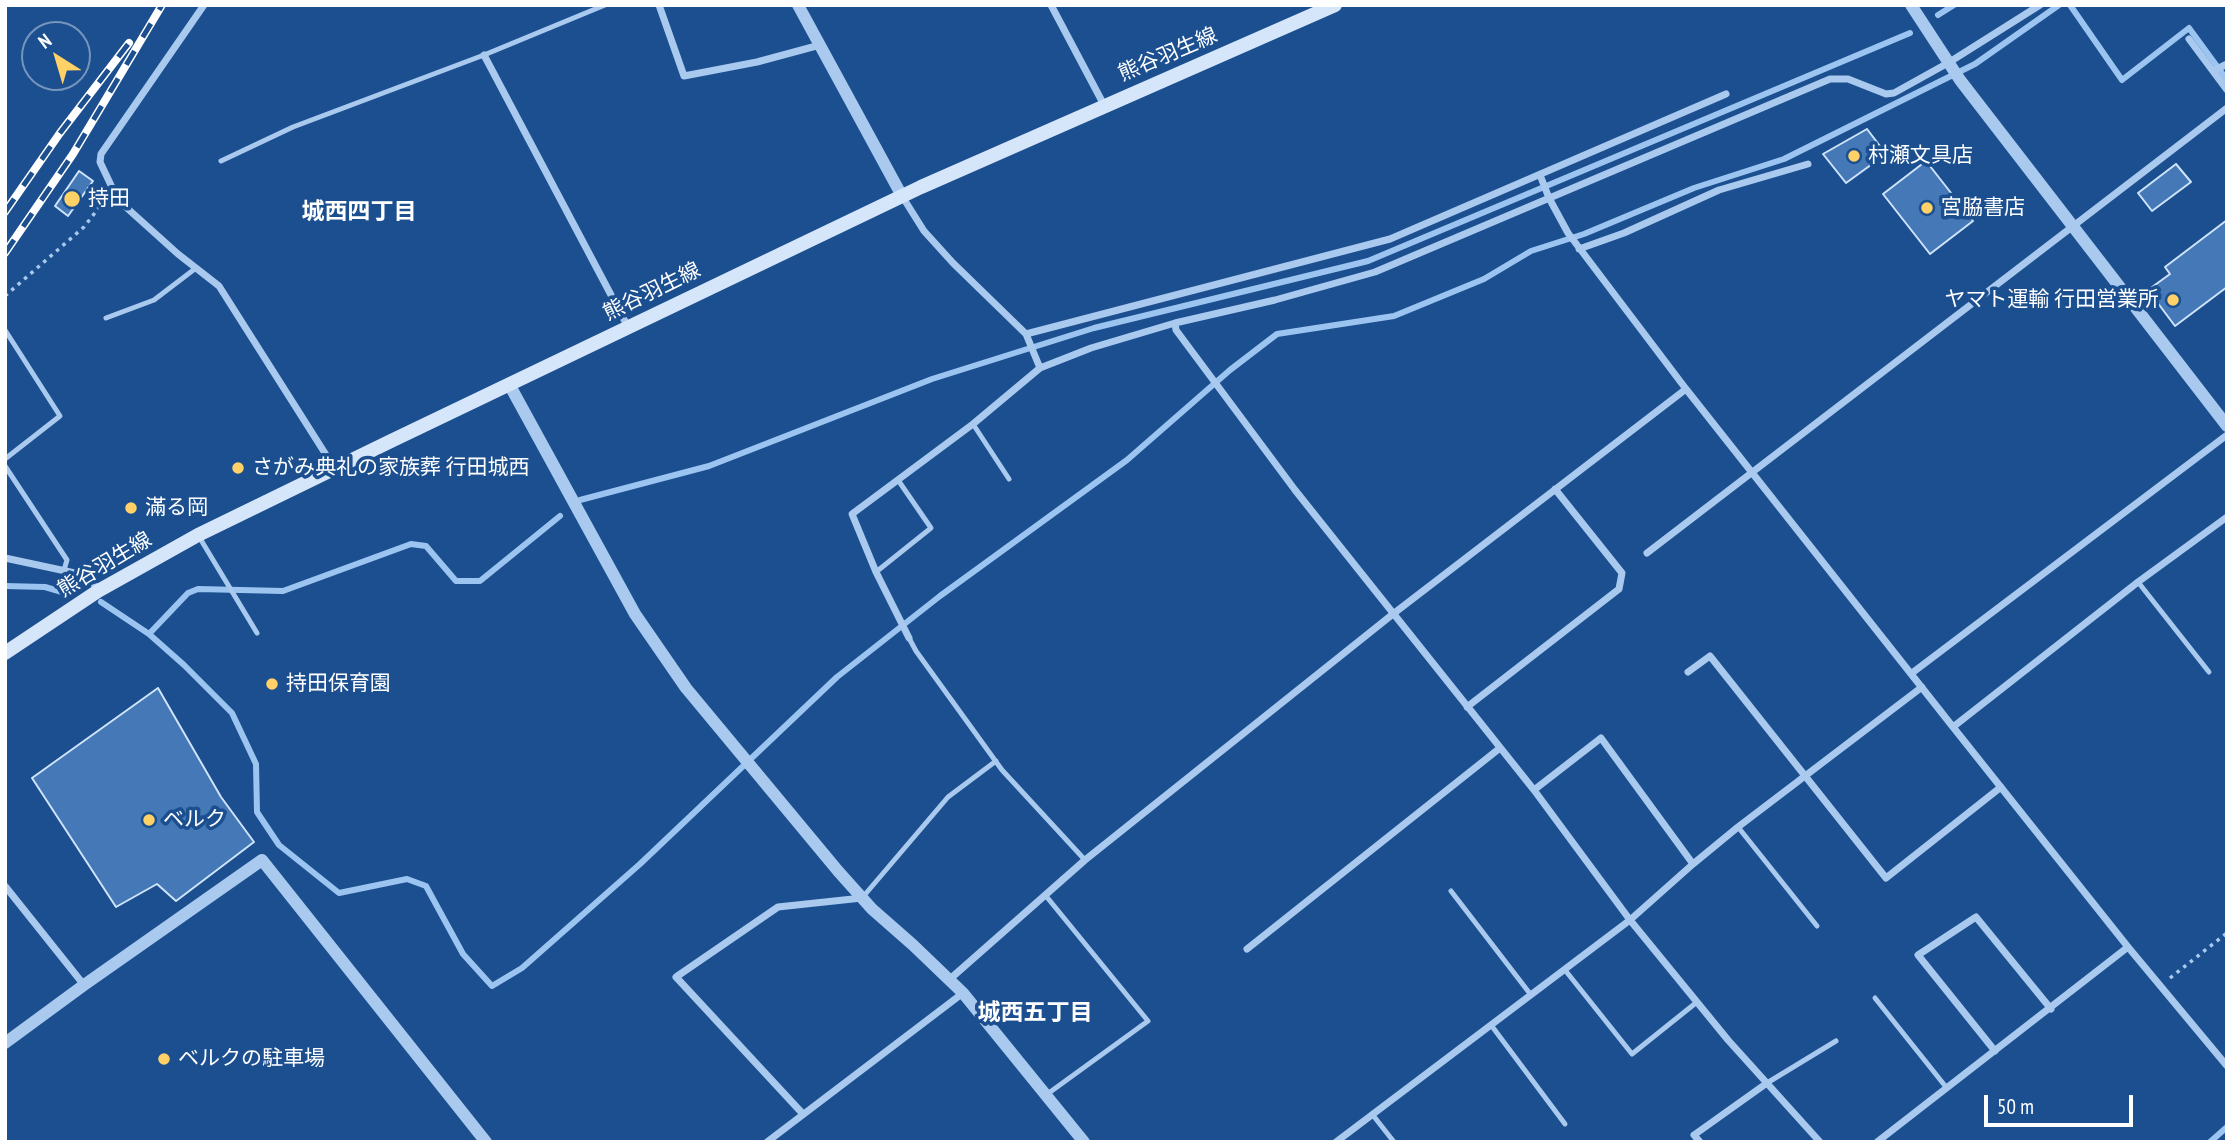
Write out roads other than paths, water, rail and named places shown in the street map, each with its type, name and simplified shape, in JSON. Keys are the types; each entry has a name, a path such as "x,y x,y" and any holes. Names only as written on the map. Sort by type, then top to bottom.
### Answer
{"main road":[{"name":"熊谷羽生線","path":"5,653 98,591 198,535 902,196 1335,5"}],"street":[{"path":"204,5 101,154 100,162 118,201 219,286 335,469"},
{"path":"660,5 684,76 757,62 820,45"},
{"path":"798,5 911,214 931,239 1028,338 1040,368"},
{"path":"1051,5 1104,106"},
{"path":"1911,5 1954,71 2227,426"},
{"path":"909,638 876,572 852,514 973,424 1040,368 1091,348 1175,323 1275,300 1375,272 1548,195 1738,120 1830,79 1848,79 1886,94 1894,93 1954,71 2040,5"},
{"path":"2189,39 2227,90"},
{"path":"484,55 628,327"},
{"path":"2213,71 2227,64"},
{"path":"1028,338 1390,240 1541,178 1726,94"},
{"path":"1647,553 2227,108"},
{"path":"1577,246 1624,233 1719,190 1808,163"},
{"path":"1541,178 1568,233 1685,389 2128,947 2227,1066"},
{"path":"1175,323 1176,330 1295,490 1534,790 1630,920 1697,1002 1820,1142"},
{"path":"509,384 635,614 686,688 862,898 950,979 1084,1142"},
{"path":"950,979 1085,860 1393,614 1685,389"},
{"path":"1912,673 2227,435"},
{"path":"1468,707 1619,589 1622,573 1555,489"},
{"path":"1953,727 2138,582 2227,517"},
{"path":"5,558 89,576 98,591"},
{"path":"1688,672 1710,656 1886,878 2001,787"},
{"path":"1338,1141 1630,920 1738,827 1922,687"},
{"path":"1534,790 1601,738 1693,864"},
{"path":"1247,949 1500,748"},
{"path":"5,1044 262,860 486,1142"},
{"path":"5,886 84,985"},
{"path":"803,1114 676,977 778,907 862,898"},
{"path":"1995,1051 1918,955 1976,917 2050,1009"},
{"path":"1877,1142 2128,947"},
{"path":"767,1142 962,993"},
{"path":"1700,1142 1694,1135 1767,1083"}],"lane":[{"path":"221,161 293,127 484,55 605,5"},
{"path":"106,318 154,300 196,268"},
{"path":"5,330 60,416 5,459"},
{"path":"973,424 1009,479"},
{"path":"5,466 67,560 64,570"},
{"path":"876,572 931,528 898,480"},
{"path":"198,535 257,633"},
{"path":"2138,582 2208,672"},
{"path":"909,638 996,761 1085,860"},
{"path":"862,898 948,797 996,761"},
{"path":"1738,827 1817,926"},
{"path":"1451,891 1531,995"},
{"path":"1045,1095 1148,1021 1046,896"},
{"path":"1564,970 1632,1054 1697,1002"},
{"path":"1875,998 1946,1087"},
{"path":"1491,1025 1566,1124"},
{"path":"1767,1083 1836,1041"},
{"path":"1372,1114 1394,1142"}],"waterway":[{"path":"1938,15 1954,5"},
{"path":"101,602 149,634 232,713 256,764 257,812 279,845 339,893 407,879 426,886 463,954 492,986 522,968 640,864 837,677 940,596 1127,460 1230,370 1277,334 1394,316 1484,279 1531,251 1584,234 1694,188 1784,159 1975,64 2059,5"},
{"path":"2070,5 2122,80 2189,28 2227,80"},
{"path":"580,500 709,466 932,379 1094,328 1368,261 1910,33"},
{"path":"149,634 188,593 198,589 283,591 411,544 426,546 456,581 480,581 560,516"},
{"path":"5,586 45,587 62,592"},
{"path":"2210,1142 2227,1127"}],"railway":[{"path":"5,253 73,154 162,5"},
{"path":"5,212 60,133 129,43"}],"place":[{"name":"村瀬文具店","path":"1854,156"},
{"name":"持田","path":"72,199"},
{"name":"宮脇書店","path":"1927,208"},
{"name":"ヤマト運輸 行田営業所","path":"2173,300"},
{"name":"さがみ典礼の家族葬 行田城西","path":"238,468"},
{"name":"滿る岡","path":"131,508"},
{"name":"持田保育園","path":"272,684"},
{"name":"ベルク","path":"149,820"},
{"name":"ベルクの駐車場","path":"164,1059"}],"district":[{"name":"城西四丁目","path":"359,212"},
{"name":"城西五丁目","path":"1035,1013"}]}
